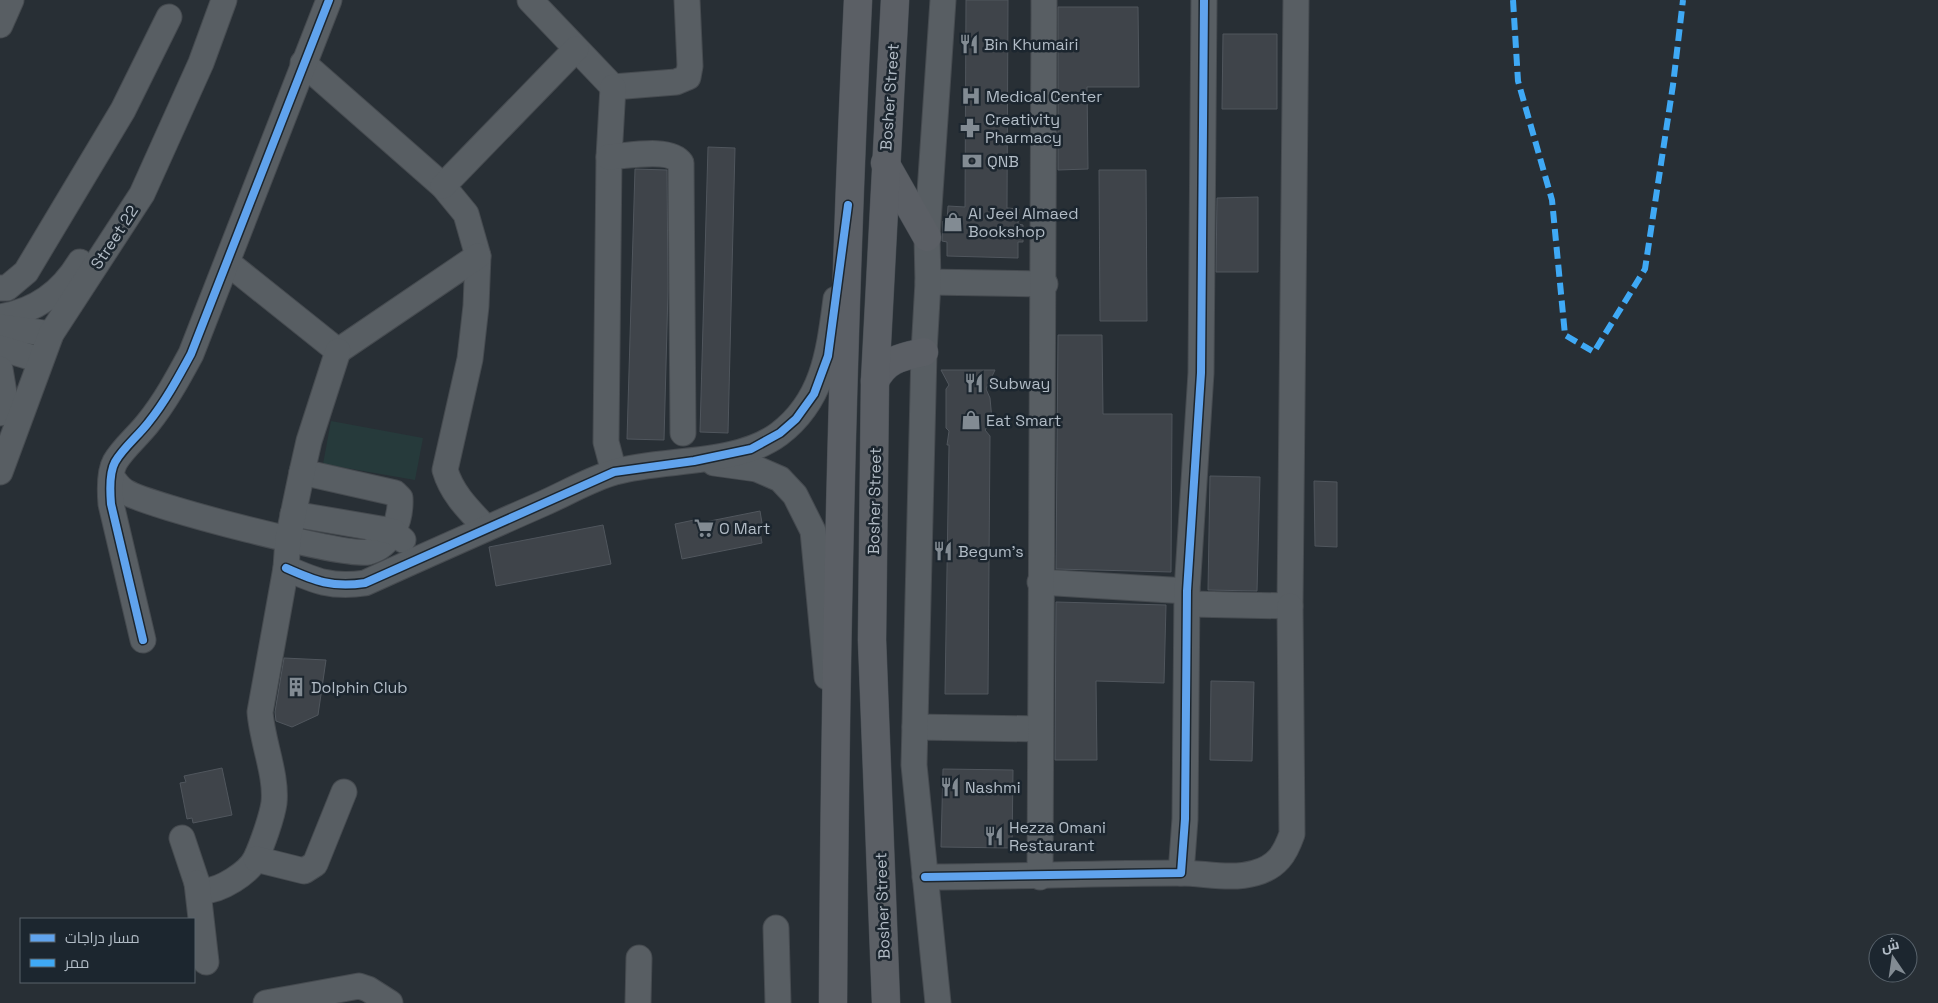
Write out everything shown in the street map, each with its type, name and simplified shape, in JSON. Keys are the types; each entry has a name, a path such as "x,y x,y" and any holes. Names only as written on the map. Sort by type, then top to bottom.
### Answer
{"main road":[{"name":"Bosher Street","path":"833,1003 835,770 848,205 858,0"},
{"name":"Bosher Street","path":"886,1003 872,640 875,381 895,0"},
{"path":"885,163 927,237"},
{"path":"875,381 880,371 890,361 924,352"}],"street":[{"path":"0,25 11,0"},
{"name":"Street 22","path":"0,472 51,334 142,194 200,63 224,0"},
{"path":"143,640 111,504 110,491 113,469 116,461 149,422 179,377 191,354 329,0"},
{"path":"530,0 613,87 609,157 606,442 614,472"},
{"path":"613,87 676,82 688,77 690,66 687,0"},
{"path":"938,1003 914,765 924,352 928,282 927,237 943,0"},
{"path":"1040,877 1044,0"},
{"path":"1181,873 1185,819 1188,598 1201,373 1204,0 1194,0"},
{"path":"925,877 1040,877 1181,873 1236,876 1255,873 1275,865 1286,851 1292,834 1290,606 1296,0"},
{"path":"0,288 7,288 26,272 123,110 169,17"},
{"path":"443,186 576,49"},
{"path":"0,317 27,310 39,304 62,287 72,276 200,63"},
{"path":"303,63 443,186 466,214 478,256 476,306 470,358 446,470 450,485 458,498 486,528"},
{"path":"609,157 668,153 677,157 681,163 683,433"},
{"path":"286,568 318,582 333,585 366,583 614,472 694,460 751,449 766,443 796,419 814,394 828,356 848,205"},
{"path":"197,883 203,891 214,891 229,884 256,859 274,803 269,764 261,729 260,712 286,568 288,539 308,441 338,350 478,256"},
{"path":"228,263 338,350"},
{"path":"928,282 1044,284"},
{"path":"0,327 51,334"},
{"path":"0,348 40,360"},
{"path":"0,369 4,393 0,413"},
{"path":"694,460 757,469 780,479 795,495 814,531 835,770"},
{"path":"113,479 127,493 189,513 288,539 353,553 369,552 394,532 400,506 400,498 395,493 302,472"},
{"path":"293,514 394,532 422,557"},
{"path":"1040,582 1188,598 1290,606"},
{"path":"915,727 1040,729"},
{"path":"256,859 304,871 315,864 344,792"},
{"path":"182,838 197,883 206,962"},
{"path":"776,928 778,1003"},
{"path":"638,1003 639,958"},
{"path":"266,1003 359,986 368,989 390,1003"}],"green space":[{"path":"331,421 423,438 415,480 323,464"}],"building":[{"path":"966,0 1008,0 1007,208 1019,209 1018,224 1023,225 1023,242 1018,242 1018,258 947,256 947,242 942,241 943,221 947,221 948,206 965,207"},
{"path":"1058,7 1138,7 1139,87 1087,87 1088,169 1058,170"},
{"path":"1223,34 1277,34 1277,109 1222,109"},
{"path":"708,147 735,148 728,433 700,432"},
{"path":"635,169 667,170 668,290 664,440 627,439"},
{"path":"1099,170 1146,170 1147,321 1100,321"},
{"path":"1258,197 1258,272 1216,272 1217,198"},
{"path":"1058,335 1102,335 1103,414 1172,414 1171,572 1056,569"},
{"path":"941,370 995,370 986,389 990,398 992,420 985,430 990,436 988,694 945,694 949,445 947,445 949,431 946,428 946,389 949,385"},
{"path":"1210,476 1260,477 1257,591 1208,590"},
{"path":"1314,481 1337,482 1337,547 1315,546"},
{"path":"760,511 762,523 759,526 762,543 682,559 675,524 699,519 700,523"},
{"path":"603,525 611,564 496,586 489,547"},
{"path":"1056,602 1166,605 1164,683 1096,681 1097,760 1055,760"},
{"name":"Dolphin Club","path":"284,658 326,660 318,715 292,727 276,721 275,712"},
{"path":"1211,681 1254,682 1252,761 1210,760"},
{"path":"222,768 232,815 193,823 192,818 187,819 180,783 186,782 184,776"},
{"path":"943,769 1013,770 1012,848 941,847"}],"marked path":[{"path":"1513,0 1518,81 1552,200 1565,335 1594,352 1645,269 1673,85 1683,0"}],"cycle path":[{"path":"143,640 111,504 110,483 113,466 122,452 160,407 191,354 329,0"},
{"path":"925,877 1181,873 1185,819 1187,591 1201,373 1204,0"},
{"path":"286,568 306,577 333,584 365,583 614,472 694,461 751,449 780,433 796,419 814,394 828,356 848,205"}],"place":[{"name":"Bin Khumairi","path":"969,44"},
{"name":"Medical Center","path":"971,96"},
{"name":"Creativity Pharmacy","path":"970,128"},
{"name":"QNB","path":"972,161"},
{"name":"Al Jeel Almaed Bookshop","path":"953,222"},
{"name":"Subway","path":"974,383"},
{"name":"Eat Smart","path":"971,420"},
{"name":"O Mart","path":"704,528"},
{"name":"Begum's","path":"943,551"},
{"name":"Dolphin Club","path":"296,687"},
{"name":"Nashmi","path":"950,787"},
{"name":"Hezza Omani Restaurant","path":"994,836"}]}
